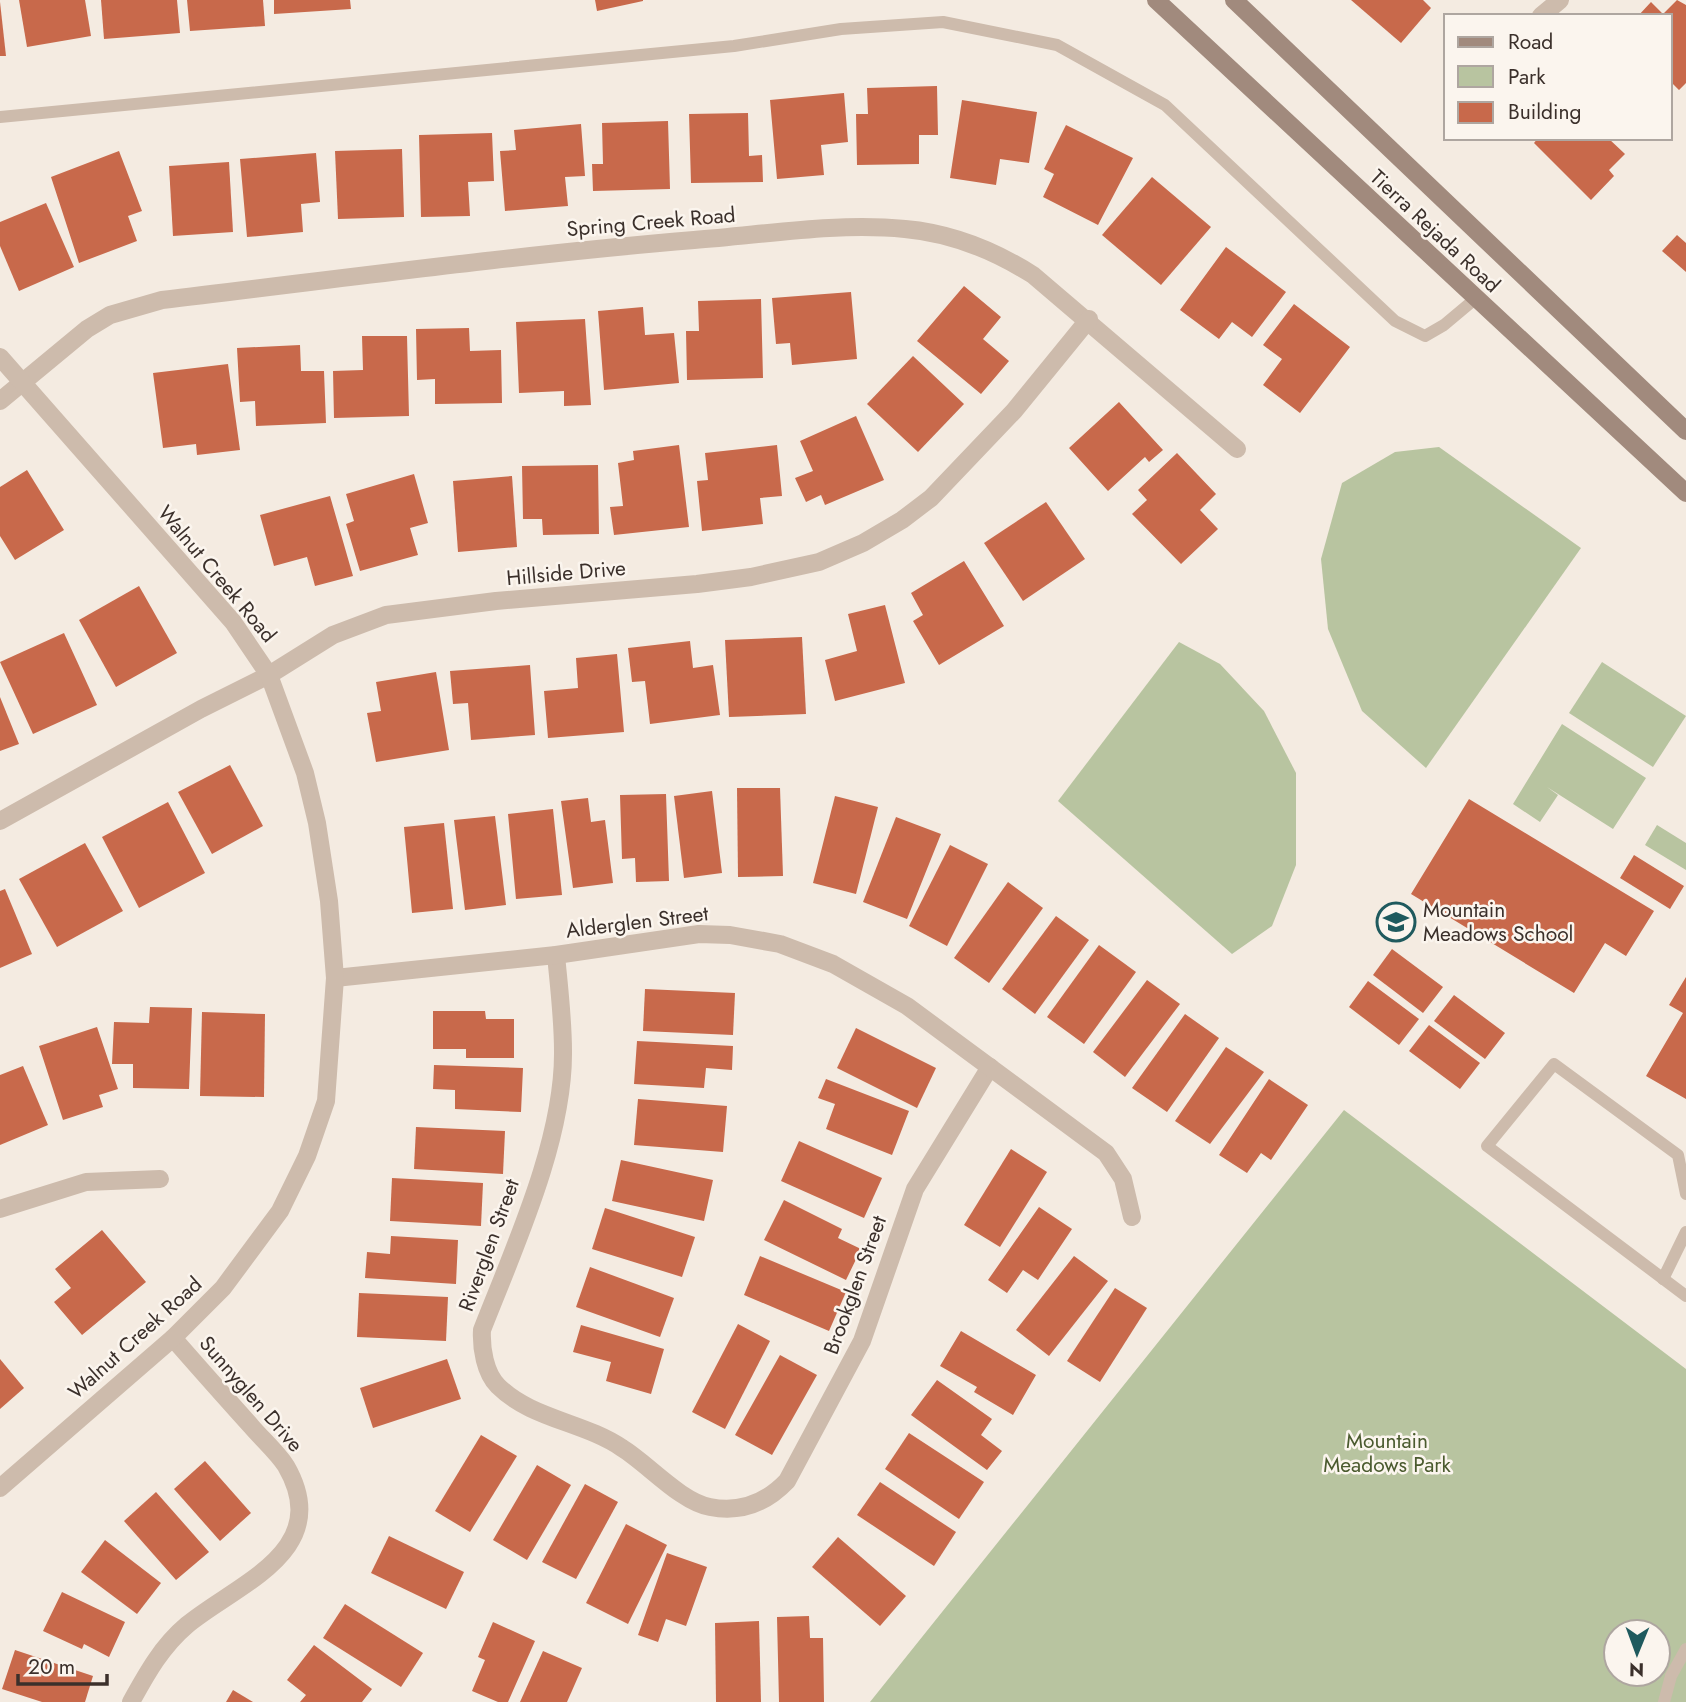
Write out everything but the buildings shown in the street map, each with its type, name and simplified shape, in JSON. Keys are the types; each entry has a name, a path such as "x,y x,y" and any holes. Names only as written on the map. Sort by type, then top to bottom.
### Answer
{"main road":[{"name":"Tierra Rejada Road","path":"1156,0 1686,493"},
{"name":"Tierra Rejada Road","path":"1234,0 1686,431"}],"street":[{"path":"1543,14 1560,0"},
{"name":"Spring Creek Road","path":"0,401 98,322 131,308 162,300 582,249 851,228 906,229 968,242 1003,256 1033,275 1089,319 1237,449"},
{"name":"Hillside Drive","path":"0,821 201,709 269,675 333,635 386,615 751,578 818,562 852,548 902,520 931,498 1014,411 1089,319"},
{"name":"Walnut Creek Road","path":"0,358 233,622 269,675 306,773 317,823 329,901 335,978 326,1101 307,1156 280,1211 223,1288 173,1339 0,1488"},
{"name":"Alderglen Street","path":"335,978 556,955 699,934 730,935 780,944 833,964 907,1006 1106,1153 1123,1179 1132,1217"},
{"name":"Riverglen Street","path":"556,955 564,1052 559,1095 546,1155 482,1331 481,1344 488,1368 497,1385 531,1409 593,1431 622,1447 698,1504 725,1509 753,1506"},
{"name":"Brookglen Street","path":"753,1506 774,1495 787,1481 835,1395 862,1341 915,1189 989,1067"},
{"path":"0,1209 86,1182 160,1179"},
{"name":"Sunnyglen Drive","path":"131,1702 150,1667 169,1641 272,1566 288,1547 299,1517 299,1504 285,1465 173,1339"}],"lane":[{"path":"0,117 734,46 841,29 943,22 1057,45 1165,106 1395,321 1425,336 1444,325 1475,299"},
{"path":"1686,1194 1678,1155 1554,1064 1487,1146 1686,1296"},
{"path":"1663,1279 1686,1233"},
{"path":"1664,1702 1671,1676 1686,1649"}],"green space":[{"path":"1439,447 1581,548 1426,768 1362,711 1328,629 1321,559 1342,483 1395,452"},
{"path":"1179,642 1220,664 1264,711 1296,773 1296,865 1272,926 1232,954 1058,801"},
{"path":"1602,662 1686,716 1653,767 1569,713"},
{"path":"1562,724 1646,778 1613,829 1547,787 1558,795 1540,822 1513,804"},
{"path":"1657,825 1686,843 1686,870 1645,845"},
{"name":"Mountain Meadows Park","path":"1344,1110 1686,1369 1686,1702 870,1702"}],"place":[{"name":"Mountain Meadows School","path":"1396,922"}]}
